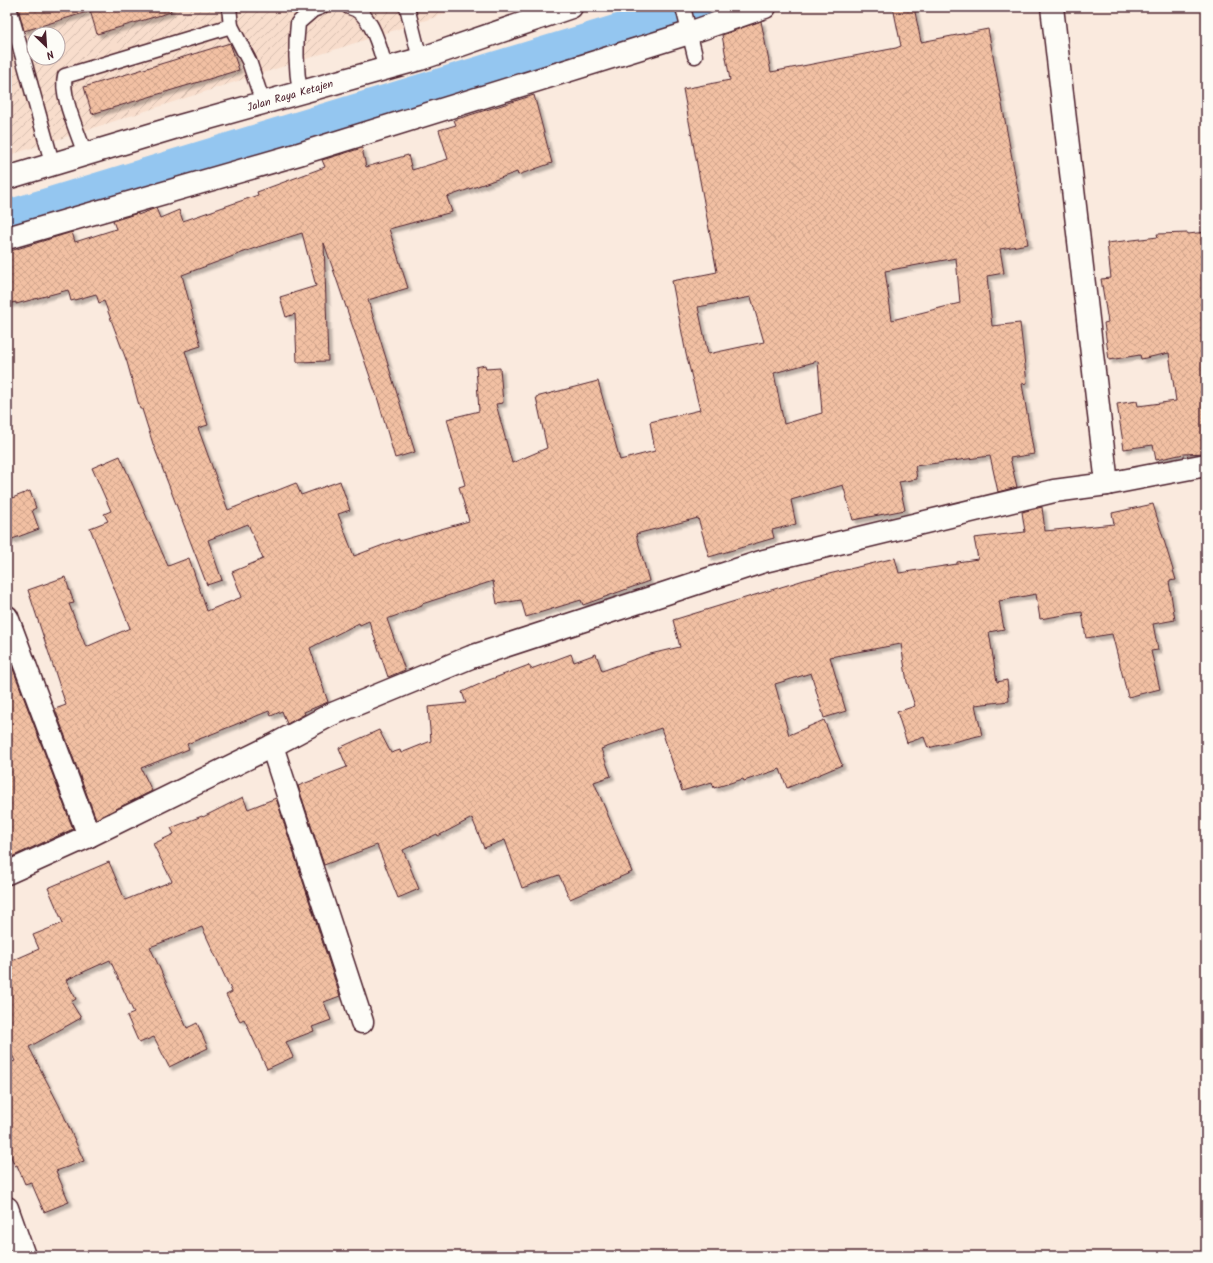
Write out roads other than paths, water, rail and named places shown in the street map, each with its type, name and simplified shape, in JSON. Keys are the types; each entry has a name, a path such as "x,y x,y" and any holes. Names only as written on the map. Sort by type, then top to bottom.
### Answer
{"street":[{"name":"Jalan Raya Ketajen","path":"7,178 53,166 85,155 300,92 420,59 571,7"},
{"path":"7,238 299,154 688,28 765,7"},
{"path":"1052,7 1107,484"},
{"path":"7,873 89,836 272,746 330,715 471,657 764,561 1054,491 1107,484 1206,465"},
{"path":"7,617 89,836"},
{"path":"272,746 362,1022"},
{"path":"7,1208 24,1256"}],"lane":[{"path":"9,7 53,166"},
{"path":"229,7 231,26 249,61 263,103"},
{"path":"300,92 296,68 295,45 298,23 313,10 321,7"},
{"path":"349,7 353,8 365,18 373,29 386,69"},
{"path":"407,7 420,59"},
{"path":"683,7 695,56"},
{"path":"85,155 65,97 65,76 231,26"}],"waterway":[{"path":"7,222 713,7"}]}
